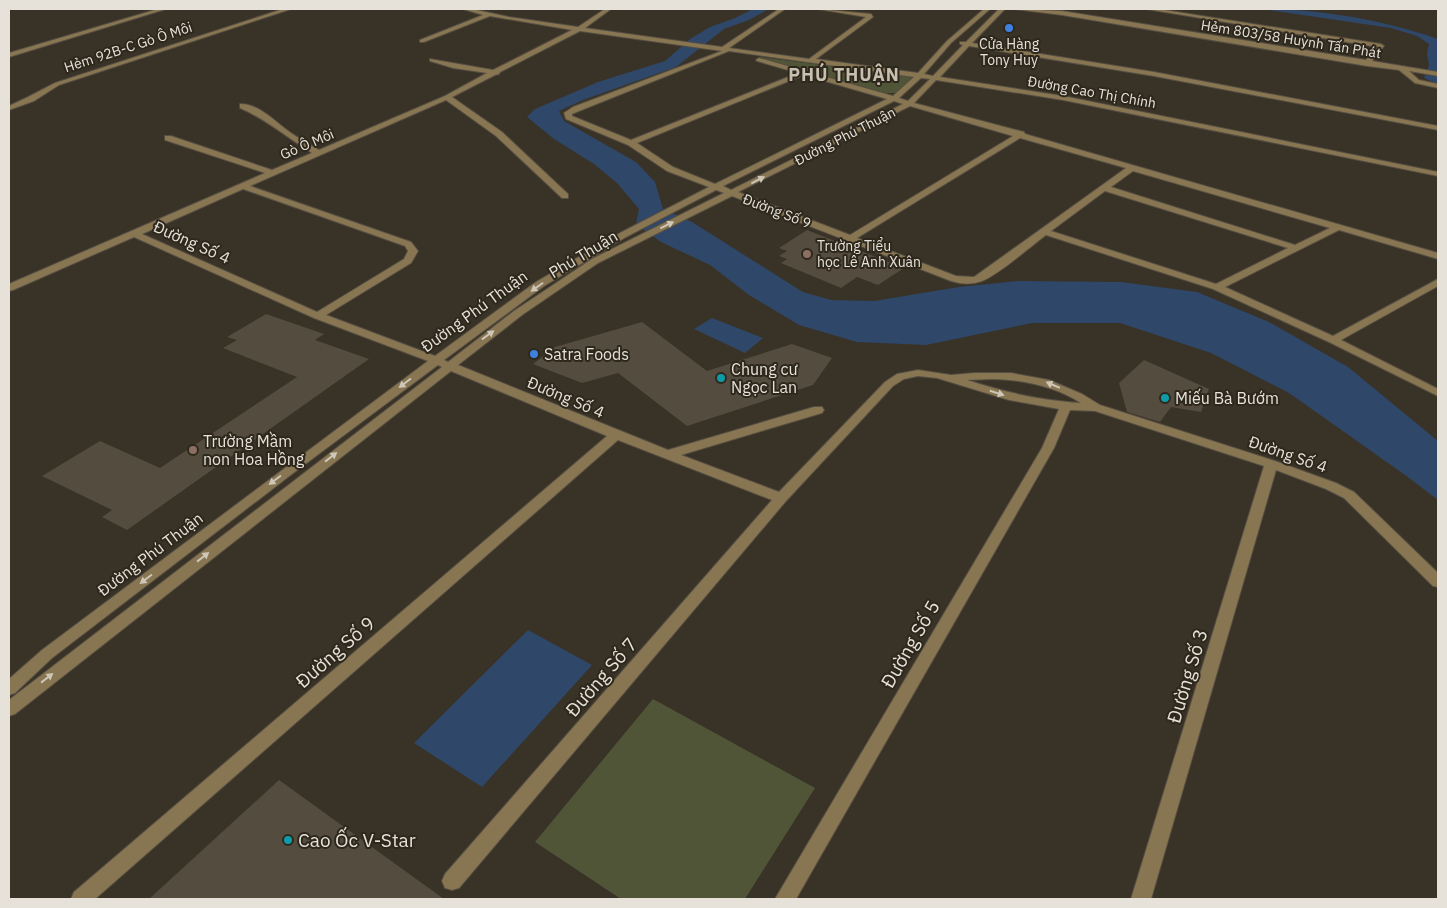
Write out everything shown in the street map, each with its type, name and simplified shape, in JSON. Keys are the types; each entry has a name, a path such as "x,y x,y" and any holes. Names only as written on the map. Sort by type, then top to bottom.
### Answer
{"street":[{"path":"9,55 163,9"},
{"name":"Hẻm 92B-C Gò Ô Môi","path":"9,108 31,100 49,87 64,81 287,9"},
{"path":"466,9 580,28"},
{"name":"Gò Ô Môi","path":"9,288 447,97 497,73 580,28 608,9"},
{"name":"Đường Số 9","path":"782,9 728,50 568,113 569,117 631,144 670,169 954,279 967,281 984,276 1133,167"},
{"path":"810,61 873,14 821,9"},
{"name":"Đường Phú Thuận","path":"9,688 47,654 435,360 540,284 623,235 895,98 919,76 949,42 986,9"},
{"name":"Đường Phú Thuận","path":"636,240 910,103 1002,9"},
{"name":"Hẻm 803/58 Huỳnh Tấn Phát","path":"1016,9 1062,13 1438,74"},
{"path":"1149,9 1372,43 1381,46 1367,64"},
{"path":"422,41 490,14"},
{"path":"1146,28 1158,18"},
{"name":"Đường Cao Thị Chính","path":"580,28 709,48 936,78 1063,98 1438,174"},
{"path":"949,42 1154,74 1438,128"},
{"path":"728,50 1438,256"},
{"path":"432,60 497,73"},
{"path":"1402,69 1417,82 1438,86"},
{"path":"631,144 804,73"},
{"path":"447,97 500,134 565,196"},
{"path":"243,106 263,115 287,134 318,153"},
{"path":"850,239 1021,134"},
{"path":"168,138 272,173"},
{"path":"243,186 408,244 413,251 408,261 318,316"},
{"path":"1104,188 1296,248"},
{"path":"1217,287 1340,227"},
{"path":"1045,232 1217,287 1333,340 1438,393"},
{"name":"Đường Số 4","path":"135,234 318,316 435,360 616,435 781,498 889,384 901,376 918,372 950,378 1014,398 1066,406 1096,408"},
{"name":"Phú Thuận","path":"450,366 482,339 557,286 595,261 636,240"},
{"path":"1333,340 1438,282"},
{"name":"Đường Phú Thuận","path":"9,709 450,366"},
{"name":"Đường Số 4","path":"950,378 999,374 1045,381 1064,389 1096,408 1271,464 1331,486 1349,495 1438,582"},
{"name":"Đường Số 5","path":"785,899 1048,448 1066,406"},
{"path":"667,455 818,410"},
{"name":"Đường Số 9","path":"81,899 616,435"},
{"name":"Đường Số 3","path":"1141,899 1271,464"},
{"name":"Đường Số 7","path":"452,881 781,498"}],"green space":[{"path":"760,57 907,76 914,79 898,93 884,93"},
{"path":"653,699 815,788 745,899 621,899 535,842"}],"water":[{"path":"753,9 769,9 749,20 724,29 676,67 583,100 559,111 564,121 636,162 655,182 663,209 692,222 803,292 831,300 874,301 959,287 1019,281 1121,282 1197,292 1269,322 1348,367 1438,441 1438,500 1289,393 1211,353 1120,323 1032,323 926,345 857,342 799,325 749,295 710,265 661,242 636,224 639,209 617,183 594,164 554,139 527,117 535,109 598,82 665,61 690,39 710,27"},
{"path":"1261,9 1328,13 1395,26 1438,39 1438,84 1424,78 1429,65 1427,54 1429,44 1417,36 1391,28"},
{"path":"712,318 763,338 745,353 694,329"},
{"path":"528,630 592,665 482,787 414,743"}],"building":[{"path":"807,230 904,268 878,285 857,277 841,288 781,263 787,259 779,256 787,251 779,248"},
{"path":"266,314 324,334 315,340 369,359 127,530 102,517 112,510 42,476 100,441 160,468 297,377 223,348 237,340 227,337"},
{"name":"Chung cư Ngọc Lan","path":"642,322 707,371 792,344 832,358 813,385 687,426 618,373 582,383 533,364 555,347"},
{"name":"Miếu Bà Bướm","path":"1144,360 1209,389 1201,412 1171,407 1160,422 1127,412 1119,383"},
{"name":"Cao Ốc V-Star","path":"279,780 444,899 149,899"}],"place":[{"name":"Cửa Hàng Tony Huy","path":"1009,28"},
{"name":"Trường Tiểu học Lê Anh Xuân","path":"807,254"},
{"name":"Satra Foods","path":"534,354"},
{"name":"Chung cư Ngọc Lan","path":"721,378"},
{"name":"Miếu Bà Bướm","path":"1165,398"},
{"name":"Trường Mầm non Hoa Hồng","path":"193,450"},
{"name":"Cao Ốc V-Star","path":"288,840"}],"district":[{"name":"PHÚ THUẬN","path":"844,74"}]}
